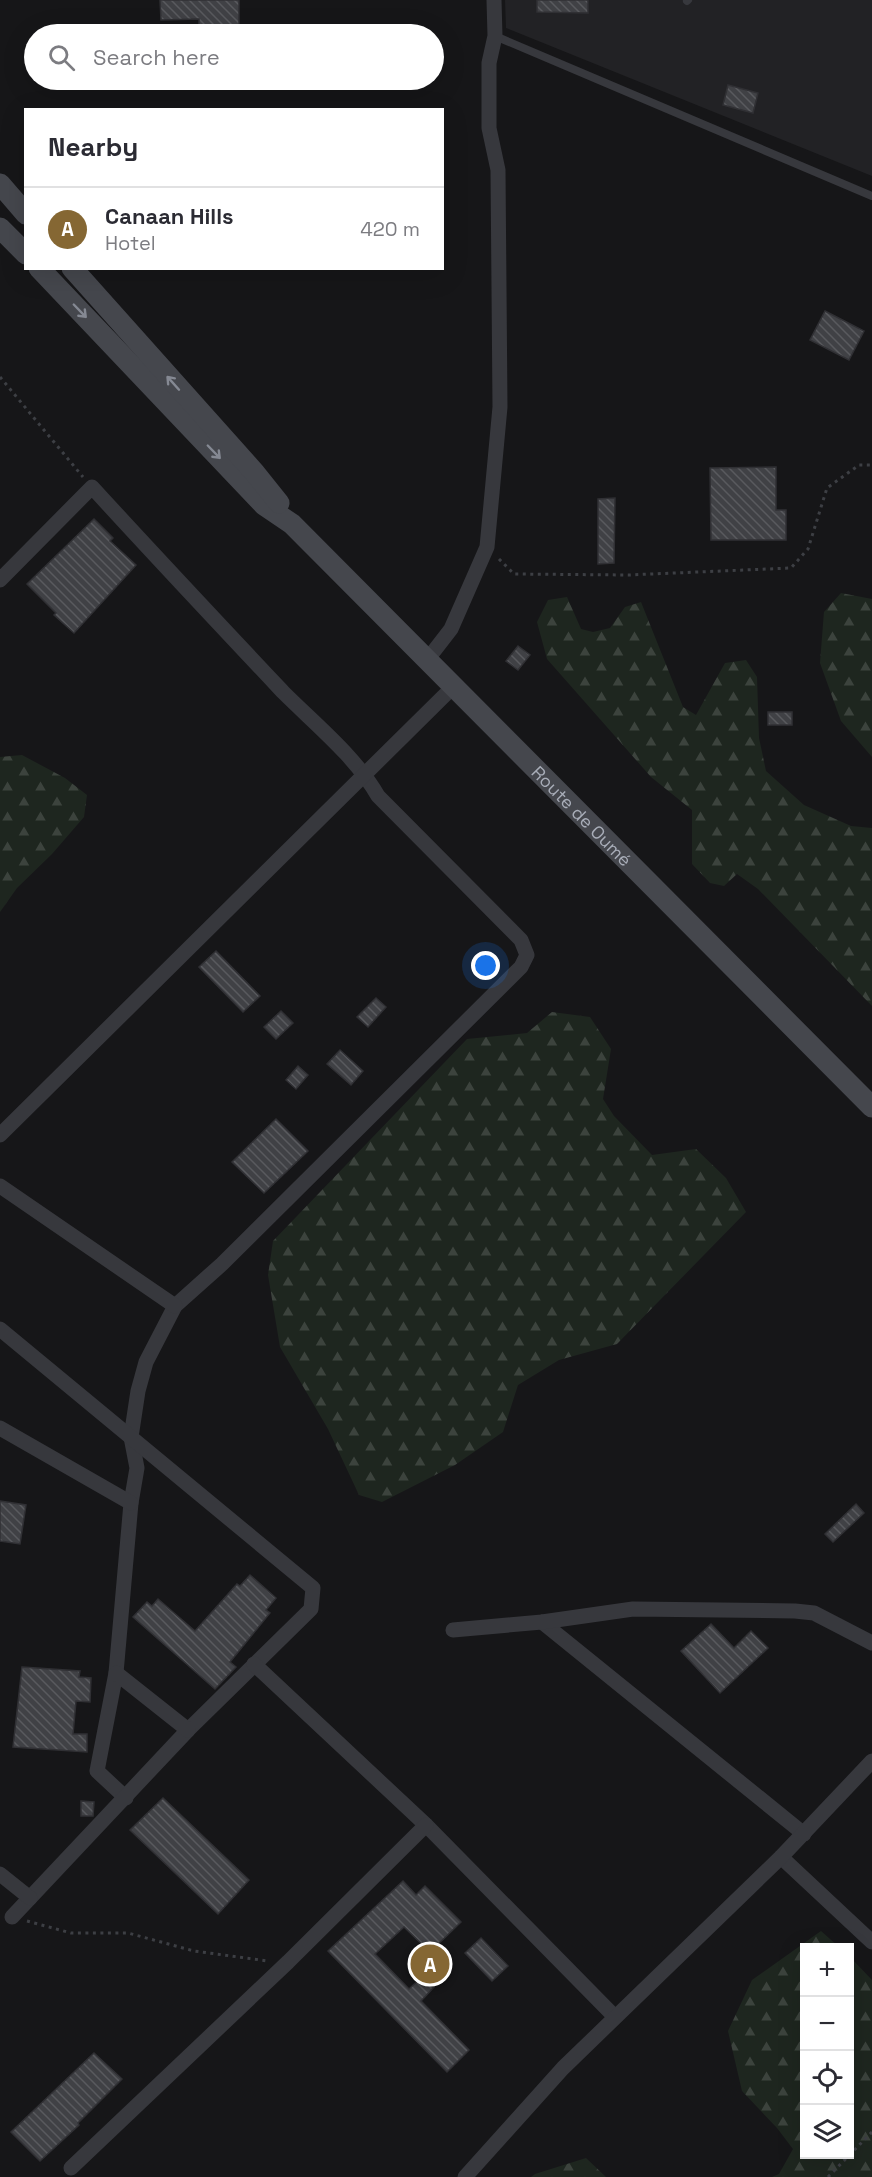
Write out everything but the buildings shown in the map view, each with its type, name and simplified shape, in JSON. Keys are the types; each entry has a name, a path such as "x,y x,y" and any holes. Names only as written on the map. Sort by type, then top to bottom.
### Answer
{"main road":[{"path":"0,184 24,212"},
{"path":"0,228 24,252"},
{"path":"41,270 264,505 292,524"},
{"path":"74,270 255,473 292,524"},
{"name":"Route de Oumé","path":"292,524 872,1107"}],"street":[{"path":"427,660 451,629 487,548 500,407 498,170 489,128 489,63 495,36 494,0"},
{"path":"0,580 92,487 185,589 325,735 365,773 378,796 521,940 527,955 513,975 222,1264 175,1306 146,1362 138,1391 131,1437 137,1468 131,1503 116,1674 97,1771 126,1798"},
{"path":"0,1135 454,686"},
{"path":"0,1186 175,1306"},
{"path":"0,1329 313,1588 310,1609 188,1730 12,1917"},
{"path":"0,1428 131,1503"},
{"path":"453,1630 542,1622 633,1609 795,1611 814,1613 872,1643"},
{"path":"542,1622 804,1834"},
{"path":"254,1664 426,1825 615,2017"},
{"path":"116,1674 188,1730"},
{"path":"465,2177 563,2068 781,1857 872,1761"},
{"path":"71,2168 288,1962 426,1825"},
{"path":"781,1857 872,1942"},
{"path":"0,1874 30,1898"}],"lane":[{"path":"495,36 872,196"}],"path":[{"path":"0,378 92,487"},
{"path":"487,548 514,574 628,575 791,568 808,549 827,488 859,465 872,465"},
{"path":"12,1917 71,1933 128,1933 194,1951 240,1959 288,1962"},
{"path":"828,2177 872,2132"}],"shaded area":[{"path":"505,0 872,0 872,176 506,28"}],"green space":[{"path":"841,593 872,599 872,757 841,721 820,663 824,612"},
{"path":"567,597 581,629 593,632 610,628 625,607 641,602 683,707 696,715 725,663 746,660 757,677 759,738 766,771 804,805 851,826 872,828 872,1006 758,889 737,874 724,886 710,883 692,864 692,810 651,777 547,659 537,622 548,600"},
{"path":"22,755 65,778 87,795 84,817 52,854 17,888 0,912 0,757"},
{"path":"552,1012 590,1017 611,1049 603,1099 614,1116 652,1155 696,1149 726,1178 746,1212 617,1344 559,1360 518,1385 503,1432 455,1465 382,1502 359,1495 328,1429 280,1347 268,1275 273,1241 467,1039 527,1033"},
{"path":"821,1931 834,1943 804,1943"},
{"path":"800,1946 800,2159 854,2159 854,1961 872,1980 872,2177 772,2177 779,2174 793,2149 777,2128 742,2091 728,2031 752,1980"},
{"path":"586,2158 606,2177 531,2177 535,2174"}],"place":[{"name":"Canaan Hills","path":"430,1964"}]}
